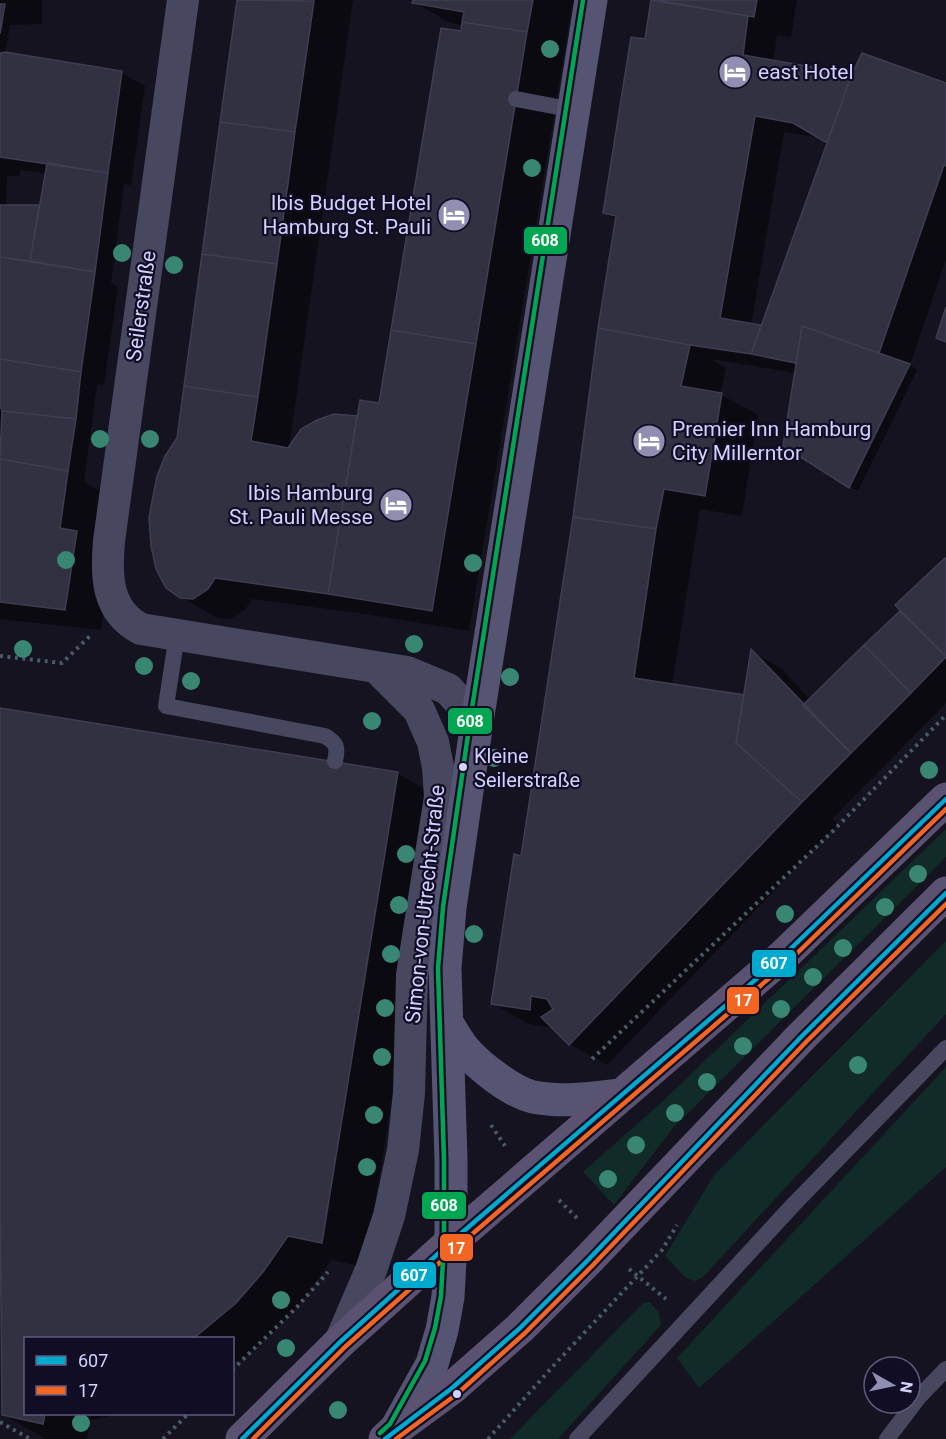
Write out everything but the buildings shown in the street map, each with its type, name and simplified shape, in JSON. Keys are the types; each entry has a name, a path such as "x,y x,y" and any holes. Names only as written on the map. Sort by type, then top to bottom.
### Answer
{"main road":[{"name":"Simon-von-Utrecht-Straße","path":"390,1434 432,1364 448,1298 451,1160 445,968 450,908 477,722 591,0"},
{"path":"242,1439 340,1342 451,1242 783,956 946,799"},
{"path":"390,1434 452,1388 520,1328 801,1037 946,893"},
{"path":"447,1023 465,1050 486,1069 507,1084 531,1096 574,1100 621,1095"}],"street":[{"name":"Seilerstraße","path":"118,610 109,586 107,565 183,0"},
{"path":"118,610 131,624 141,628 406,672 448,689 477,722"},
{"name":"Simon-von-Utrecht-Straße","path":"340,1342 371,1270 389,1216 403,1150 409,1093 412,975 440,797 438,767 433,742 419,710 376,667"}],"lane":[{"path":"516,99 574,110"},
{"path":"177,635 166,706 325,736 334,741 337,748 335,760"},
{"path":"577,1439 794,1204 946,1048"},
{"path":"887,1439 919,1397 946,1369"}],"path":[{"path":"0,656 62,663 118,610"},
{"path":"588,1062 833,831 946,715"},
{"path":"485,1133 499,1121"},
{"path":"491,1128 511,1154"},
{"path":"554,1196 583,1224"},
{"path":"234,1368 297,1307 335,1263"},
{"path":"488,1439 636,1276 689,1318"},
{"path":"163,1439 187,1415"},
{"path":"0,1422 30,1439"}],"green space":[{"path":"946,829 946,857 673,1128 614,1205 583,1172 662,1102"},
{"path":"946,941 946,1014 703,1277 695,1281 686,1278 665,1256 714,1175"},
{"path":"946,1067 946,1167 699,1388 677,1358"},
{"path":"650,1302 659,1313 661,1325 558,1439 510,1439 643,1303"}],"transit line":[{"name":"608","path":"380,1433 390,1424 425,1361 435,1328 441,1296 444,1242 444,1160 438,968 443,907 583,0"},
{"name":"607","path":"242,1439 340,1342 451,1242 783,956 946,799"},
{"name":"17","path":"253,1439 345,1347 456,1248 788,962 946,809"},
{"name":"607","path":"385,1439 452,1388 520,1328 801,1037 946,893"},
{"name":"17","path":"396,1439 457,1394 525,1333 806,1042 946,904"}],"place":[{"name":"east Hotel","path":"735,72"},
{"name":"Ibis Budget Hotel Hamburg St. Pauli","path":"454,215"},
{"name":"Premier Inn Hamburg City Millerntor","path":"649,441"},
{"name":"Ibis Hamburg St. Pauli Messe","path":"396,505"},
{"name":"Kleine Seilerstraße","path":"463,767"}]}
